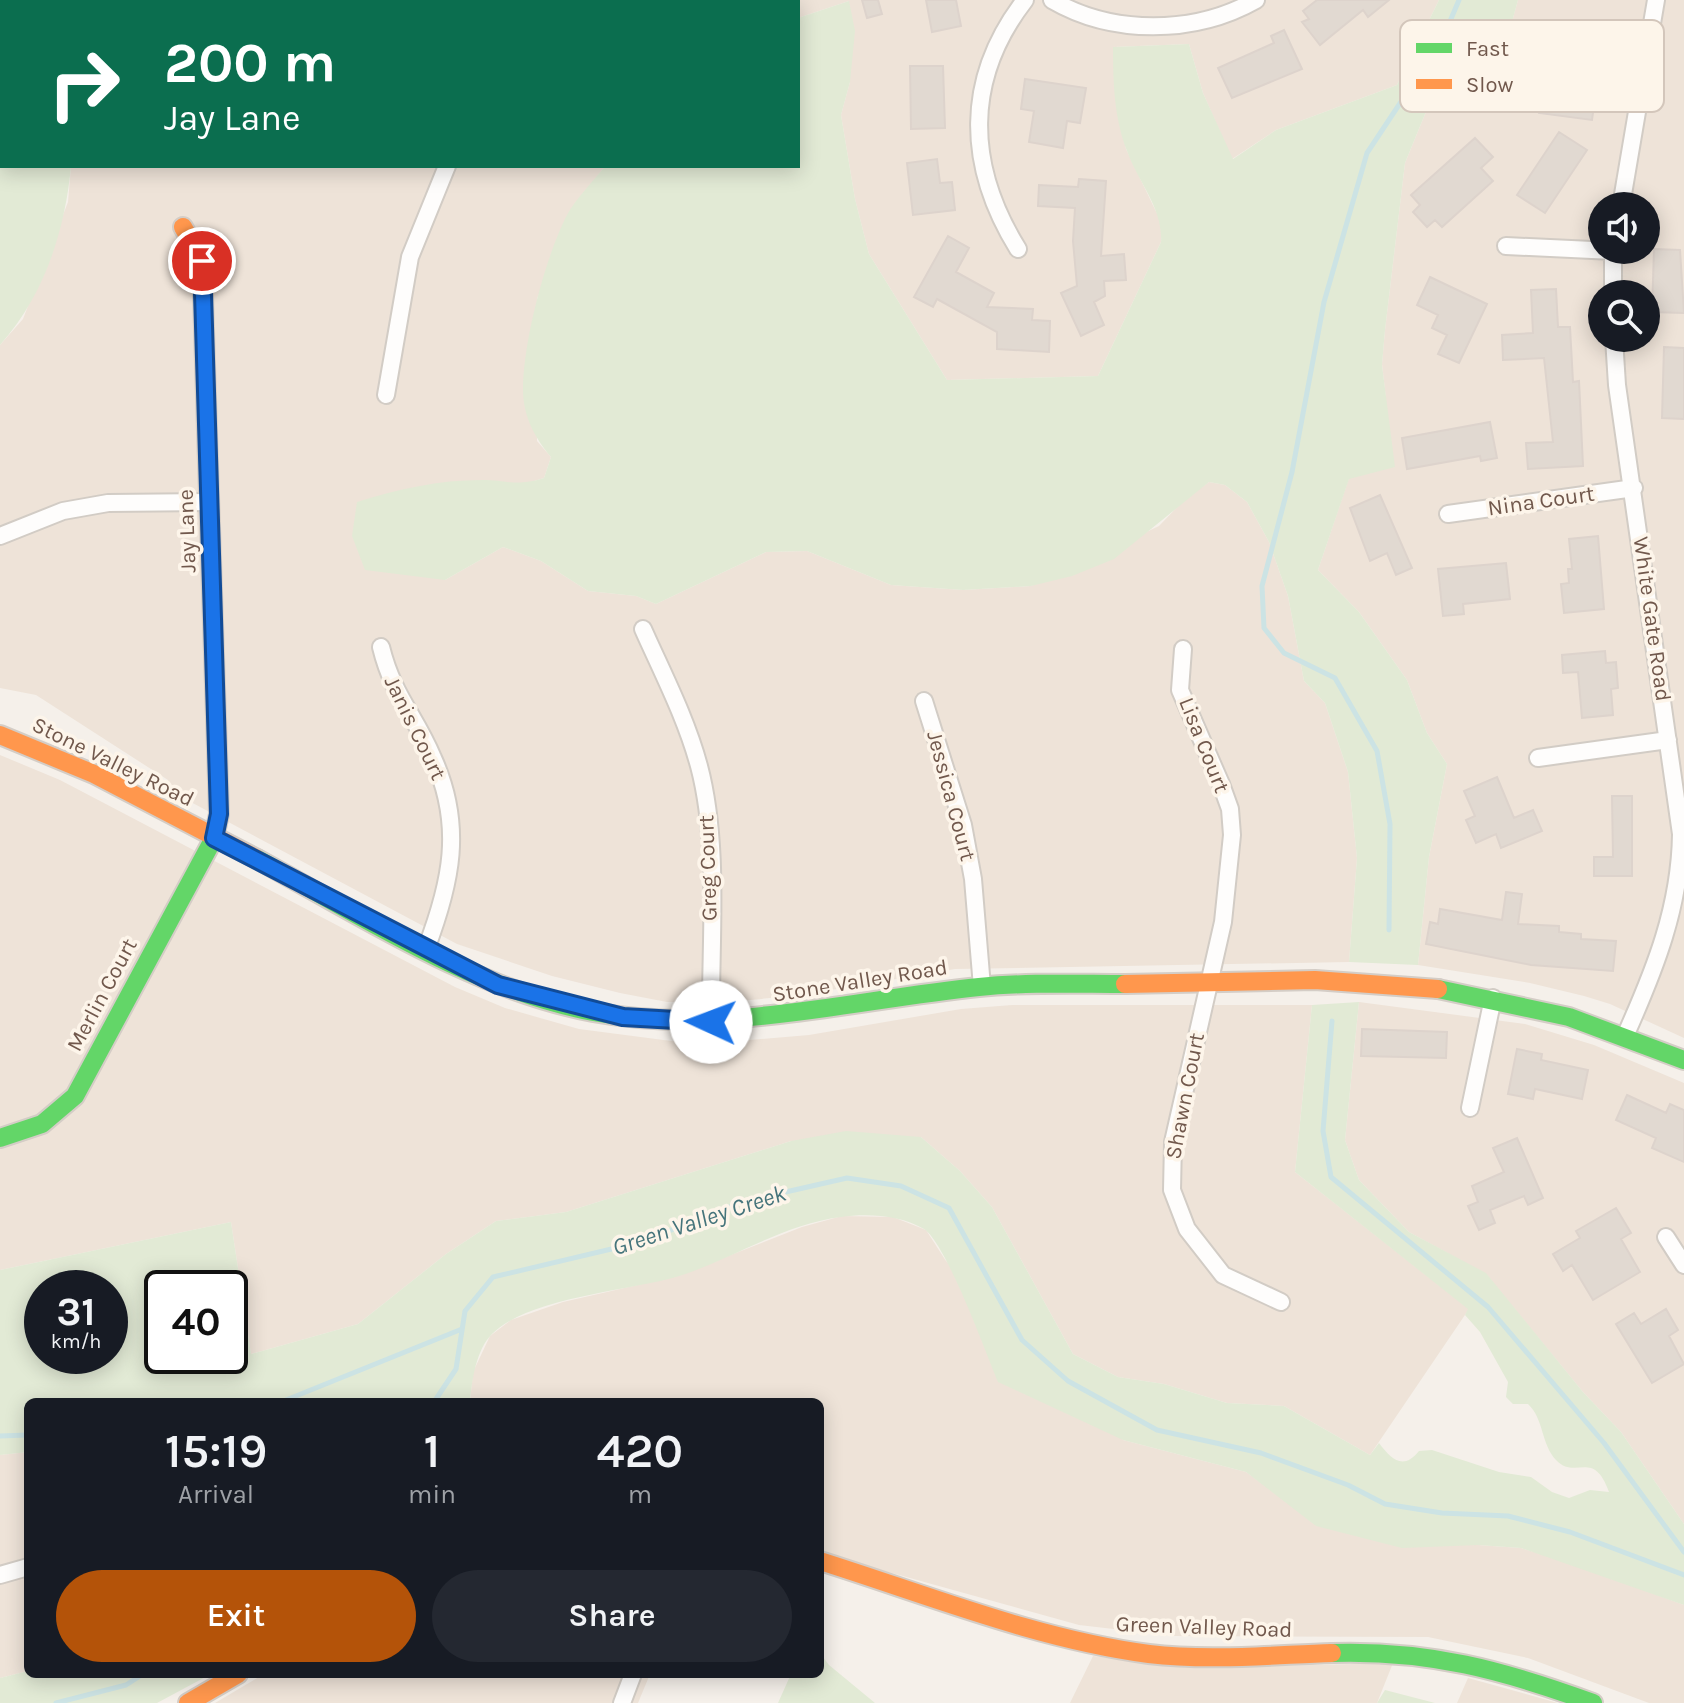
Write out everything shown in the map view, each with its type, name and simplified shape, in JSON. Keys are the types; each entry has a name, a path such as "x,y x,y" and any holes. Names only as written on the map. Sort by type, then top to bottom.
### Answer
{"street":[{"path":"1018,249 996,208 982,169 978,123 982,82 997,41 1025,0"},
{"path":"1052,0 1078,15 1131,26 1192,23 1238,10 1256,0"},
{"path":"1653,20 1656,0"},
{"path":"1623,192 1637,112"},
{"path":"386,395 410,257 446,168"},
{"name":"Jay Lane","path":"183,227 202,261 219,814 214,838"},
{"path":"1506,246 1588,250"},
{"name":"White Gate Road","path":"1615,352 1681,834 1676,902 1665,942 1626,1034"},
{"name":"Nina Court","path":"1448,514 1634,488"},
{"path":"0,536 63,511 108,503 210,502"},
{"name":"Greg Court","path":"643,629 684,722 699,767 707,810 711,1022"},
{"name":"Janis Court","path":"381,647 389,680 433,756 451,820 452,853 448,886 426,949"},
{"name":"Lisa Court","path":"1183,649 1180,690 1230,809 1230,879 1209,983"},
{"name":"Jessica Court","path":"924,701 963,825 973,879 982,987"},
{"name":"Stone Valley Road","path":"0,735 53,755 498,985 572,1007 623,1017 711,1022 795,1016 982,987 1367,982 1493,998 1562,1013 1626,1034 1684,1060"},
{"path":"1538,758 1668,740"},
{"name":"Merlin Court","path":"0,1138 43,1126 61,1115 75,1096 214,838"},
{"name":"Shawn Court","path":"1209,983 1173,1142 1172,1190 1187,1229 1223,1275 1281,1302"},
{"path":"1470,1108 1493,998"},
{"path":"1666,1237 1684,1265"},
{"name":"Green Valley Road","path":"824,1562 1103,1648 1156,1654 1406,1654 1469,1664 1535,1681 1593,1703"},
{"path":"0,1575 24,1568"},
{"path":"188,1703 231,1678"},
{"path":"622,1703 631,1678"}],"shaded area":[{"path":"800,0 1439,0 1429,20 1400,20 1400,79 1397,85 1276,130 1232,159 1203,93 1189,44 1113,47 1117,108 1126,149 1162,224 1161,242 1098,376 947,380 869,254 855,199 841,115 850,82 849,1 800,17"},
{"path":"1518,0 1684,0 1684,1038 1610,1004 1584,996 1530,983 1418,965 1429,857 1447,764 1427,733 1407,680 1359,612 1318,570 1349,478 1386,399 1382,364 1405,163 1426,112 1664,112 1664,20 1512,20"},
{"path":"71,168 603,168 568,215 537,299 537,441 551,457 544,478 518,486 485,480 445,580 503,547 541,561 588,591 636,596 656,604 766,552 807,551 891,585 963,590 1031,586 1159,526 1186,498 1209,482 1225,485 1247,502 1269,542 1288,596 1304,681 1325,703 1348,772 1357,858 1349,962 955,969 801,995 740,1001 667,1002 552,976 457,944 172,792 168,780 36,695 0,688 0,345 23,319 68,202"},
{"path":"0,755 60,780 455,987 505,1008 579,1029 679,1042 737,1041 809,1035 961,1009 1012,1005 1312,1005 1295,1172 1469,1309 1370,1455 1284,1406 1227,1403 1164,1384 1118,1377 1073,1354 992,1207 960,1171 921,1137 791,1141 566,1212 496,1221 446,1254 358,1324 251,1354 248,1270 238,1270 231,1222 0,1270"},
{"path":"1359,1002 1525,1024 1594,1045 1684,1083 1684,1524 1621,1432 1583,1392 1486,1274 1409,1232 1359,1180 1345,1140"},
{"path":"842,1216 893,1217 926,1230 946,1261 1123,1440 1246,1472 1264,1485 1478,1545 1521,1548 1684,1605 1684,1703 1649,1703 1528,1658 1428,1637 1174,1636 1079,1625 824,1554 824,1398 470,1398 473,1372 490,1336 511,1320 563,1302 677,1276 802,1227"},
{"path":"24,1452 24,1672 0,1678 0,1455"},
{"path":"1093,1656 1187,1668 1393,1663 1377,1703 1070,1703"},
{"path":"257,1678 648,1678 638,1703 215,1703"},
{"path":"1468,1678 1558,1703 1457,1703"}],"green space":[{"path":"1439,0 1518,0 1513,20 1429,20"},
{"path":"849,1 855,31 850,82 841,115 855,199 869,254 947,380 1098,376 1161,242 1154,206 1132,162 1119,126 1113,47 1189,44 1203,93 1233,159 1276,130 1397,85 1400,79 1400,112 1426,112 1405,163 1385,330 1382,365 1395,467 1349,479 1318,570 1359,612 1407,680 1427,733 1447,764 1429,857 1418,965 1349,962 1357,858 1348,772 1325,703 1304,681 1288,596 1269,542 1247,502 1225,485 1209,482 1114,559 1072,576 1031,586 963,590 891,585 807,551 766,552 656,604 636,596 588,591 541,561 503,547 445,580 365,570 352,536 357,502 434,484 466,480 519,483 544,478 551,457 531,426 523,390 531,325 551,254 567,215 603,168 800,168 800,17"},
{"path":"0,168 71,168 64,214 50,262 29,306 0,345"},
{"path":"1359,1002 1345,1140 1359,1180 1409,1232 1486,1273 1583,1392 1621,1432 1684,1524 1684,1605 1521,1548 1478,1545 1402,1548 1316,1526 1246,1472 1123,1440 998,1382 954,1276 933,1238 915,1224 873,1215 820,1221 676,1277 579,1297 529,1312 492,1334 482,1348 470,1398 24,1398 24,1452 0,1455 0,1270 231,1222 238,1270 144,1270 144,1374 248,1374 248,1334 251,1354 358,1324 446,1254 496,1221 566,1212 791,1141 846,1131 921,1137 960,1171 992,1207 1073,1354 1118,1377 1164,1384 1227,1403 1284,1406 1370,1455 1379,1443 1393,1458 1402,1461 1419,1451 1432,1450 1499,1472 1531,1477 1552,1492 1569,1498 1590,1490 1609,1492 1597,1471 1570,1468 1556,1460 1533,1410 1528,1404 1513,1404 1506,1397 1508,1382 1480,1332 1465,1315 1468,1309 1295,1172 1312,1005"},
{"path":"824,1658 875,1703 778,1703 789,1678 824,1678"},
{"path":"24,1672 24,1678 204,1678 157,1703 0,1703 0,1678"},
{"path":"1385,1690 1435,1703 1377,1703"}],"building":[{"path":"862,0 878,0 882,14 867,18"},
{"path":"926,0 956,0 961,26 932,32"},
{"path":"1317,0 1389,0 1368,17 1363,10 1320,45 1302,22 1309,19 1303,11"},
{"path":"1284,30 1302,69 1232,98 1218,68 1274,43 1271,36"},
{"path":"910,66 943,66 945,128 911,129"},
{"path":"1025,79 1086,88 1080,123 1067,121 1063,148 1029,142 1034,111 1021,109"},
{"path":"1539,112 1593,112 1592,120"},
{"path":"1559,132 1587,150 1545,213 1517,195"},
{"path":"1475,138 1493,157 1481,168 1493,181 1442,227 1435,220 1427,227 1413,212 1420,205 1411,195"},
{"path":"937,159 940,183 952,182 955,210 913,215 907,163"},
{"path":"1079,179 1106,181 1101,256 1124,254 1126,280 1104,281 1105,296 1094,302 1104,325 1081,336 1061,293 1077,286 1073,241 1075,208 1038,206 1039,185 1078,187"},
{"path":"948,236 969,248 956,272 994,293 987,307 1033,309 1032,320 1050,321 1049,352 997,349 997,332 937,299 933,307 914,297"},
{"path":"1660,249 1680,250 1684,313 1660,312 1660,280 1653,280 1654,264 1660,264"},
{"path":"1430,277 1487,304 1459,363 1438,354 1447,335 1432,328 1438,315 1417,305"},
{"path":"1556,289 1558,327 1570,327 1573,382 1579,381 1583,466 1528,469 1526,443 1553,442 1544,358 1503,360 1502,335 1533,333 1531,290"},
{"path":"1664,347 1684,348 1684,419 1662,418"},
{"path":"1490,422 1497,458 1481,461 1480,456 1407,469 1402,438"},
{"path":"1380,495 1412,568 1396,575 1387,553 1370,561 1350,508"},
{"path":"1598,536 1604,609 1564,613 1561,584 1569,583 1568,569 1572,569 1569,539"},
{"path":"1506,563 1510,599 1463,604 1464,614 1443,616 1438,569"},
{"path":"1605,651 1606,663 1616,662 1618,688 1611,689 1613,715 1582,718 1578,672 1563,673 1562,655"},
{"path":"1497,777 1514,818 1533,810 1542,831 1501,848 1496,834 1476,843 1466,820 1475,816 1464,791"},
{"path":"1612,796 1632,796 1632,876 1594,876 1594,857 1613,857"},
{"path":"1506,892 1522,894 1518,924 1559,926 1559,932 1581,934 1581,939 1616,941 1613,971 1531,965 1426,944 1430,922 1438,924 1440,909 1502,920"},
{"path":"1362,1029 1447,1032 1446,1058 1361,1056"},
{"path":"1517,1049 1542,1054 1541,1060 1588,1070 1582,1099 1535,1089 1533,1099 1508,1094"},
{"path":"1627,1095 1666,1113 1670,1104 1684,1110 1684,1162 1652,1148 1656,1138 1616,1120"},
{"path":"1517,1138 1543,1198 1528,1205 1524,1196 1490,1210 1495,1223 1479,1230 1468,1206 1478,1202 1472,1186 1504,1172 1493,1148"},
{"path":"1616,1208 1631,1233 1621,1239 1640,1272 1593,1300 1572,1265 1563,1271 1553,1254 1580,1238 1576,1231"},
{"path":"1666,1309 1678,1330 1669,1336 1684,1364 1652,1383 1616,1324 1634,1313 1641,1324"}],"waterway":[{"path":"1450,20 1459,0"},
{"path":"1389,930 1390,824 1377,751 1335,678 1284,653 1264,628 1262,586 1292,472 1324,302 1367,153 1400,103"},
{"path":"1332,1021 1323,1131 1331,1177 1488,1307 1604,1443 1684,1552"},
{"name":"Green Valley Creek","path":"437,1398 456,1369 465,1311 493,1277 641,1242 742,1202 847,1178 901,1186 949,1208 1022,1340 1068,1381 1157,1430 1261,1453 1348,1485 1385,1504 1442,1513 1508,1516 1570,1532 1684,1575"},
{"path":"291,1398 462,1329"},
{"path":"0,1436 24,1435"},
{"path":"56,1703 126,1685 137,1678"}],"traffic: fast":[{"path":"0,1138 42,1124 75,1096 214,838 219,814 207,432"},
{"path":"257,859 378,927 462,969 505,987 593,1012 690,1020 738,1018 979,987 1125,984"},
{"path":"1438,989 1569,1017 1684,1060"},
{"path":"1332,1653 1401,1655 1465,1664 1593,1703"}],"traffic: slow":[{"path":"183,227 202,261 207,432"},
{"path":"0,735 94,774 257,859"},
{"path":"1125,984 1315,980 1438,989"},
{"path":"824,1562 983,1615 1107,1647 1194,1657 1332,1653"},
{"path":"188,1703 231,1678"}],"route":[{"path":"202,261 219,814 214,838 498,985 572,1007 623,1017 711,1022"}]}
